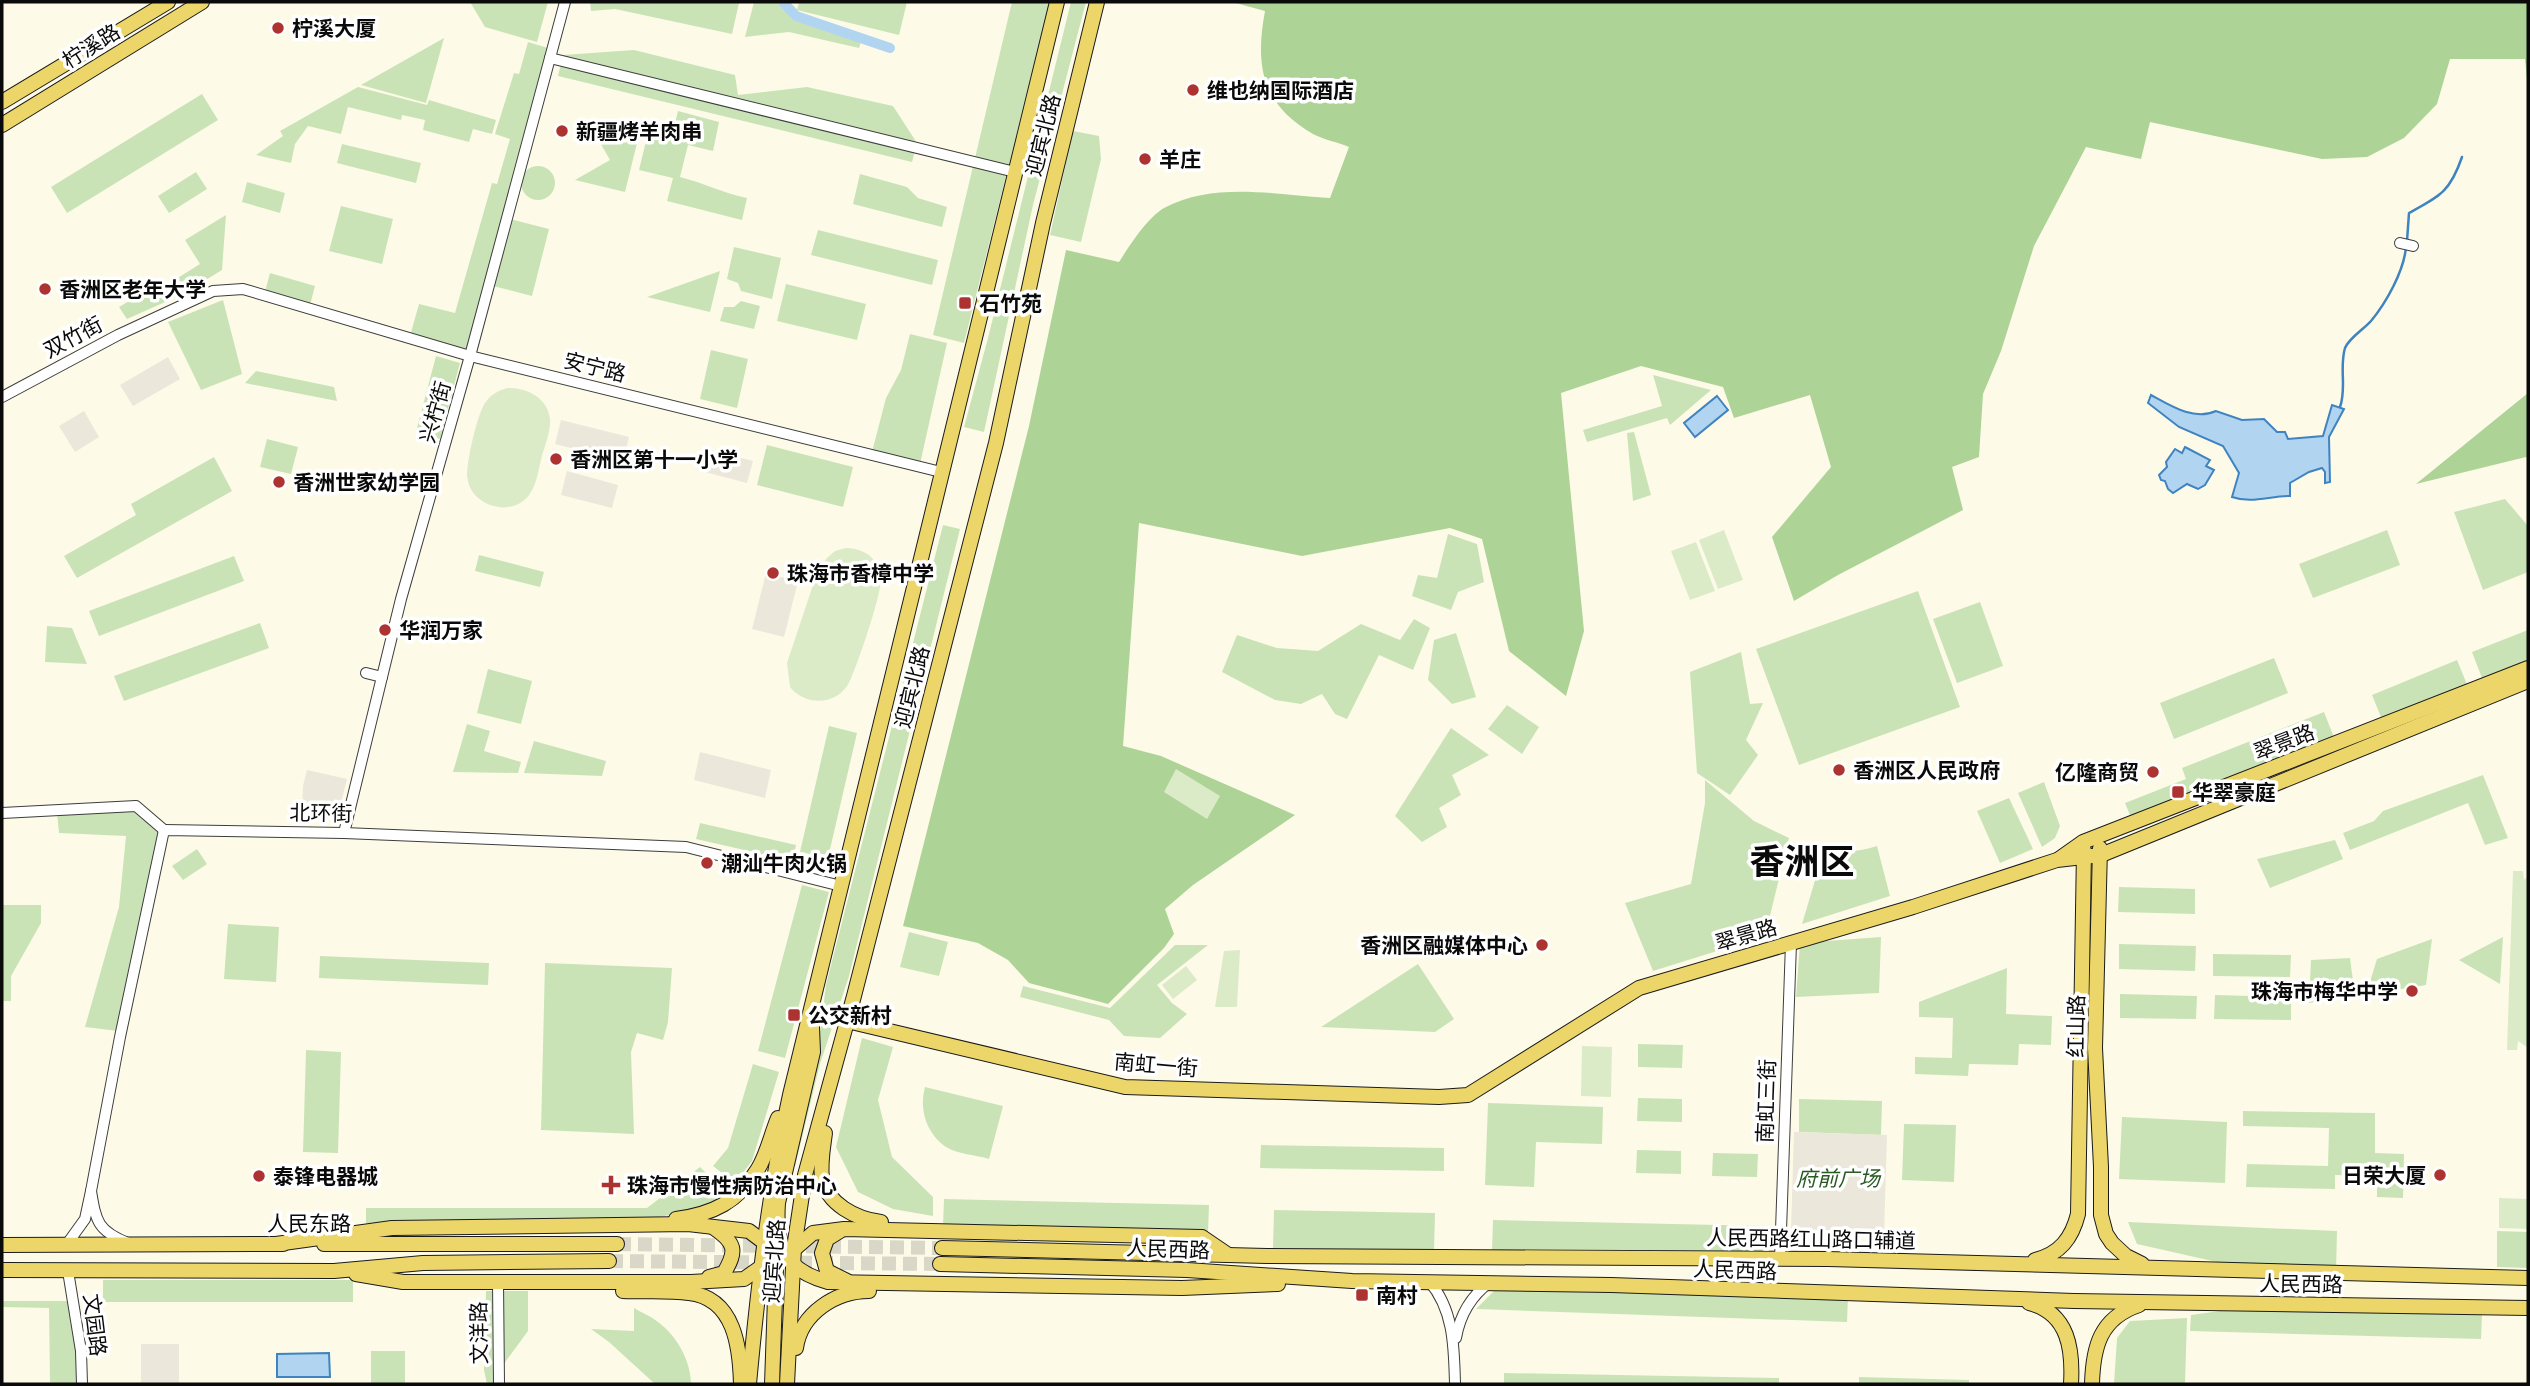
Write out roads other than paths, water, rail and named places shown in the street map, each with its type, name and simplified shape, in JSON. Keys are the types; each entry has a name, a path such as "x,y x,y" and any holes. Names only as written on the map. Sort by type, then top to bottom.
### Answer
{"main road":[{"name":"柠溪路","path":"2,102 168,2"},
{"name":"柠溪路","path":"2,125 202,2"},
{"name":"迎宾北路","path":"789,1384 775,1165 941,472 1058,2"},
{"name":"迎宾北路","path":"749,1384 757,1299 797,1221 805,1175 996,443 1042,223 1097,2"},
{"name":"翠景路","path":"2057,860 2083,842 2099,838 2528,668"},
{"name":"翠景路","path":"1468,1095 1485,1087 1639,988 2057,860 2101,855 2528,681"},
{"name":"红山路","path":"2099,838 2101,855 2095,1048 2101,1215 2106,1234 2119,1251 2135,1261 2154,1267"},
{"name":"红山路","path":"2010,1263 2041,1258 2062,1247 2073,1230 2078,1213 2085,858 2083,842"},
{"path":"772,1384 779,1256 778,1203 813,1052 811,1008"},
{"name":"南虹一街","path":"847,1021 1125,1087 1439,1097 1468,1095"},
{"path":"832,1077 821,1158 822,1180 833,1199 849,1212 867,1220 944,1230"},
{"path":"626,1225 715,1211 738,1194 759,1168 790,1095"},
{"path":"691,1282 724,1273 733,1258 733,1248 726,1237 711,1226"},
{"path":"276,1244 392,1228 711,1226 749,1231 809,1277 828,1282 1182,1287 1352,1281"},
{"path":"844,1229 827,1239 822,1253 827,1271 849,1282"},
{"path":"334,1271 403,1282 691,1282 744,1279 813,1233 844,1229 1202,1237 1228,1255"},
{"name":"人民东路","path":"2,1245 617,1244"},
{"name":"人民西路","path":"942,1248 1611,1260"},
{"name":"人民西路红山路口辅道","path":"1611,1260 1780,1259 2010,1263"},
{"path":"2,1270 334,1271 423,1264 609,1261"},
{"name":"人民西路","path":"2010,1263 2528,1278"},
{"name":"人民西路","path":"940,1264 1186,1270 1352,1281 1429,1280 2007,1299 2528,1308"},
{"path":"563,1282 605,1291 692,1293 707,1298 725,1313 735,1330 740,1352 741,1384"},
{"path":"789,1384 798,1336 811,1316 833,1298 854,1291 943,1291 1015,1285"},
{"path":"2007,1299 2034,1304 2052,1315 2065,1331 2072,1357 2071,1384"},
{"path":"2092,1384 2093,1359 2101,1335 2114,1319 2130,1308 2154,1302"}],"street":[{"name":"兴柠街","path":"344,833 401,599 470,356 565,2"},
{"path":"550,58 1016,172"},
{"path":"2400,243 2413,246"},
{"name":"安宁路","path":"243,289 470,356 941,472"},
{"name":"双竹街","path":"2,397 118,335 213,290 243,289"},
{"path":"366,673 382,677"},
{"path":"2,813 136,806 164,830 85,1219 67,1244"},
{"name":"北环街","path":"164,830 344,833 685,847 841,886"},
{"name":"南虹三街","path":"1780,1259 1791,943"},
{"path":"91,1191 98,1223 107,1233 130,1244"},
{"name":"文园路","path":"68,1271 81,1352 82,1384"},
{"path":"1429,1280 1446,1307 1453,1333 1454,1384"},
{"name":"文洋路","path":"498,1282 499,1384"},
{"path":"1454,1351 1460,1321 1465,1311 1490,1282"}],"water":[{"path":"2151,395 2191,413 2208,414 2216,411 2242,420 2264,419 2277,432 2285,432 2288,439 2323,436 2332,405 2344,409 2329,437 2330,482 2325,483 2325,472 2322,468 2290,483 2290,496 2254,500 2232,497 2239,473 2223,446 2179,427 2148,403"},
{"path":"1717,396 1728,410 1695,437 1684,423"},
{"path":"2185,447 2210,460 2206,466 2214,470 2205,485 2198,489 2187,484 2173,493 2159,475 2167,467 2166,462 2175,449 2182,453"},
{"path":"329,1353 330,1377 277,1377 277,1354"}],"waterway":[{"path":"783,2 796,16 890,48"},
{"path":"2407,241 2409,213 2443,192 2453,178 2462,157"},
{"path":"2340,407 2345,348 2383,305 2402,266 2406,247"}],"tunnel":[{"path":"617,1244 942,1248"},
{"path":"609,1261 940,1264"}],"place":[{"name":"柠溪大厦","path":"278,28"},
{"name":"维也纳国际酒店","path":"1193,90"},
{"name":"新疆烤羊肉串","path":"562,131"},
{"name":"羊庄","path":"1145,159"},
{"name":"香洲区老年大学","path":"45,289"},
{"name":"石竹苑","path":"965,303"},
{"name":"香洲区第十一小学","path":"556,459"},
{"name":"香洲世家幼学园","path":"279,482"},
{"name":"珠海市香樟中学","path":"773,573"},
{"name":"华润万家","path":"385,630"},
{"name":"香洲区人民政府","path":"1839,770"},
{"name":"亿隆商贸","path":"2153,772"},
{"name":"华翠豪庭","path":"2178,792"},
{"name":"潮汕牛肉火锅","path":"707,863"},
{"name":"香洲区融媒体中心","path":"1542,945"},
{"name":"珠海市梅华中学","path":"2412,991"},
{"name":"公交新村","path":"794,1015"},
{"name":"日荣大厦","path":"2440,1175"},
{"name":"泰锋电器城","path":"259,1176"},
{"name":"珠海市慢性病防治中心","path":"611,1185"},
{"name":"南村","path":"1362,1295"}],"district":[{"name":"香洲区","path":"1802,861"}],"park label":[{"name":"府前广场","path":"1838,1178"}]}
